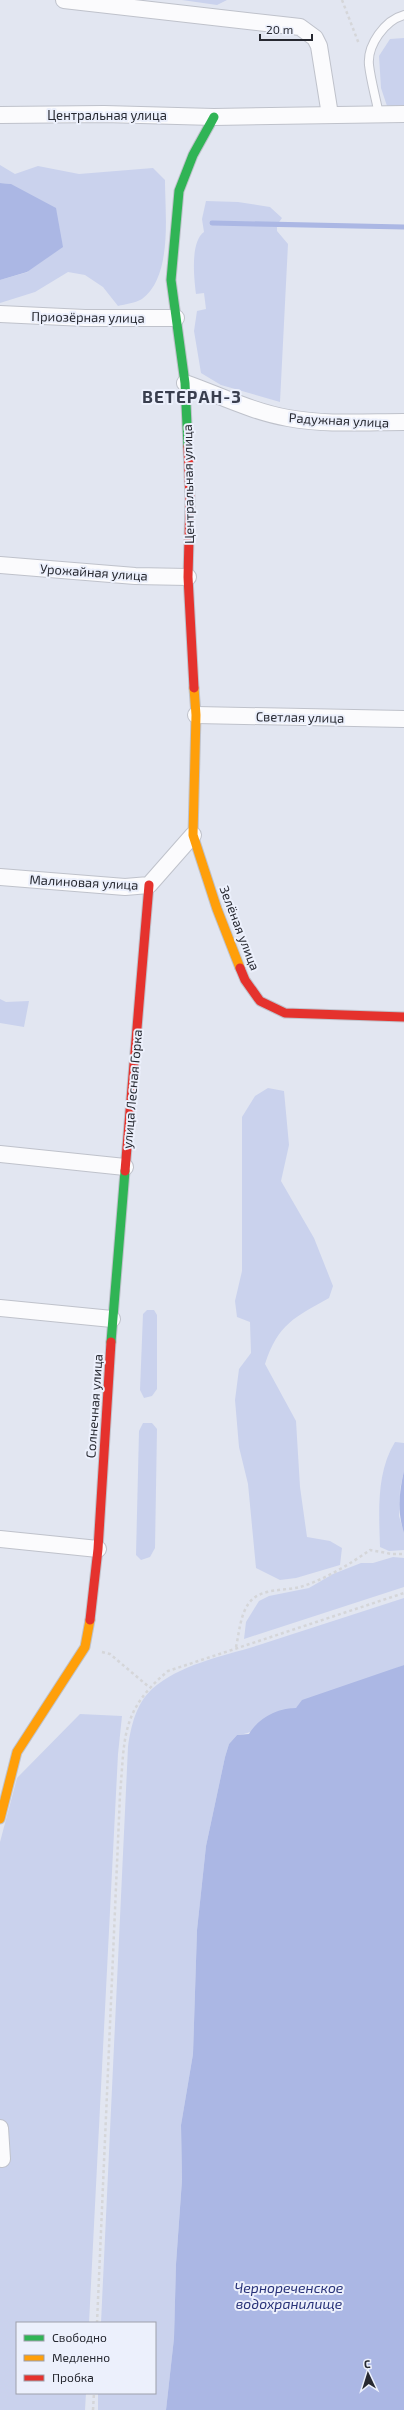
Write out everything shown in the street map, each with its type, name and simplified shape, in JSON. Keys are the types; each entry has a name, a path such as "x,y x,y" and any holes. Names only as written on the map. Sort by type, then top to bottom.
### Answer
{"street":[{"path":"64,0 291,26 308,32 319,46 330,115"},
{"name":"Центральная улица","path":"0,115 104,114 214,117 404,114"},
{"name":"Центральная улица","path":"193,835 196,715 188,577 190,501 185,383 171,280 179,191 193,155 214,117"},
{"name":"Приозёрная улица","path":"0,314 84,318 176,318"},
{"name":"Радужная улица","path":"185,383 268,414 288,418 310,421 404,422"},
{"name":"Урожайная улица","path":"0,565 135,576 188,577"},
{"name":"Светлая улица","path":"196,715 404,719"},
{"name":"Малиновая улица","path":"0,877 125,887 149,885 193,835"},
{"name":"Зелёная улица","path":"193,835 218,909 245,980 260,1001 285,1013 404,1017"},
{"name":"улица Лесная Горка","path":"0,1154 125,1167 149,885"},
{"name":"Солнечная улица","path":"85,1647 98,1549 112,1319 125,1167"},
{"path":"0,1308 112,1319"},
{"path":"0,1539 98,1549"},
{"path":"0,1819 17,1752 85,1647"},
{"path":"0,2128 2,2159"}],"lane":[{"path":"379,115 369,64 372,47 381,31 398,17 404,15"}],"path":[{"path":"342,0 350,24 369,64"},
{"path":"236,1647 243,1616 249,1603 263,1593 300,1587 354,1562 370,1550 392,1554 404,1554"},
{"path":"97,2322 124,1748 127,1726 135,1706 149,1687 168,1672 236,1647 404,1593"},
{"path":"85,1647 110,1654 149,1687"},
{"path":"93,2410 94,2394"}],"shaded area":[{"path":"182,0 227,0 217,5"},
{"path":"404,38 404,108 387,106 381,88 379,56 390,39"},
{"path":"0,165 15,174 38,166 79,174 153,168 165,180 166,227 163,260 159,275 152,289 140,300 118,306 103,287 85,275 68,272 35,292 0,303 0,280 28,272 11,184 0,183"},
{"path":"206,201 238,202 270,207 282,218 277,225 277,231 288,244 280,402 221,385 201,373 194,331 197,311 206,309 204,293 196,294 194,261 197,244 204,232 202,219"},
{"path":"0,999 6,1002 29,1001 24,1027 0,1023"},
{"path":"268,1088 284,1091 289,1145 281,1181 314,1238 333,1286 329,1298 297,1317 282,1331 270,1350 265,1364 296,1421 300,1487 307,1537 330,1541 342,1548 340,1565 296,1578 280,1580 256,1568 248,1484 239,1447 235,1400 239,1369 251,1353 250,1322 237,1317 235,1301 242,1271 242,1117 255,1096"},
{"path":"147,1310 154,1310 157,1315 157,1389 152,1396 144,1398 140,1390 143,1314"},
{"path":"143,1423 152,1423 157,1429 155,1548 150,1557 141,1560 136,1555 139,1431"},
{"path":"395,1442 404,1443 404,1471 400,1489 399,1516 404,1533 404,1550 389,1551 380,1547 379,1507 384,1467"},
{"path":"393,1557 404,1558 404,1587 244,1639 246,1622 259,1601 269,1596 309,1588 333,1574 361,1563 373,1563"},
{"path":"404,1598 404,1665 296,1708 287,1709 280,1712 254,1730 237,1735 229,1744 206,1846 197,1930 193,2054 181,2125 182,2180 176,2264 174,2338 166,2410 98,2410 98,2394 156,2394 156,2322 101,2322 128,1747 131,1731 135,1716 142,1701 152,1689 163,1680 189,1667"},
{"path":"80,1714 122,1716 118,1754 89,2322 16,2322 16,2394 86,2394 85,2410 0,2410 0,1842 17,1778"}],"water":[{"path":"0,183 11,184 56,208 63,247 27,272 0,280"},
{"path":"404,1471 404,1533 400,1517 400,1502"},
{"name":"Чернореченское водохранилище","path":"404,1665 404,2410 166,2410 174,2338 176,2264 182,2180 181,2125 193,2054 197,1930 206,1846 229,1744 237,1735 249,1734 258,1723 269,1715 289,1708 296,1708 302,1700"}],"waterway":[{"path":"212,223 404,227"}],"traffic: fast":[{"path":"188,446 185,383 171,280 179,191 193,155 214,117"},
{"path":"111,1342 125,1171"}],"traffic: slow":[{"path":"194,688 196,715 193,835 217,909 240,968"},
{"path":"0,1819 17,1752 85,1647 90,1620"}],"traffic: jam":[{"path":"188,446 190,501 188,577 194,688"},
{"path":"125,1171 149,885"},
{"path":"240,968 245,980 260,1001 285,1013 404,1017"},
{"path":"90,1620 98,1549 111,1342"}],"district":[{"name":"ВЕТЕРАН-3","path":"192,396"}]}
